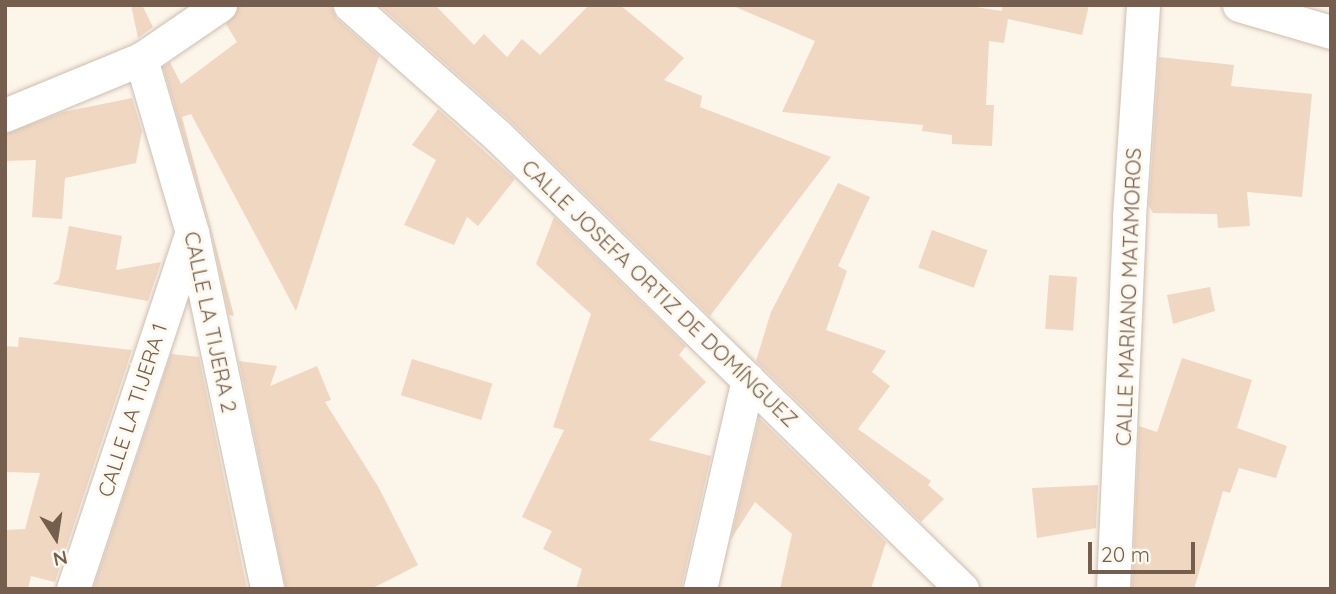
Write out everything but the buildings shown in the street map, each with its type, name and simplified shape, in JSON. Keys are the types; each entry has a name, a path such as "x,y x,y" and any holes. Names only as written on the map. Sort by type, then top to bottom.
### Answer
{"street":[{"path":"5,115 141,59 219,5"},
{"name":"CALLE JOSEFA ORTIZ DE DOMÍNGUEZ","path":"350,5 497,135 962,589"},
{"name":"CALLE MARIANO MATAMOROS","path":"1113,589 1129,217 1143,5"},
{"path":"1239,5 1331,32"},
{"name":"CALLE LA TIJERA 2","path":"141,59 192,232 267,589"},
{"name":"CALLE LA TIJERA 1","path":"73,589 192,232"},
{"path":"700,589 748,379"}]}
